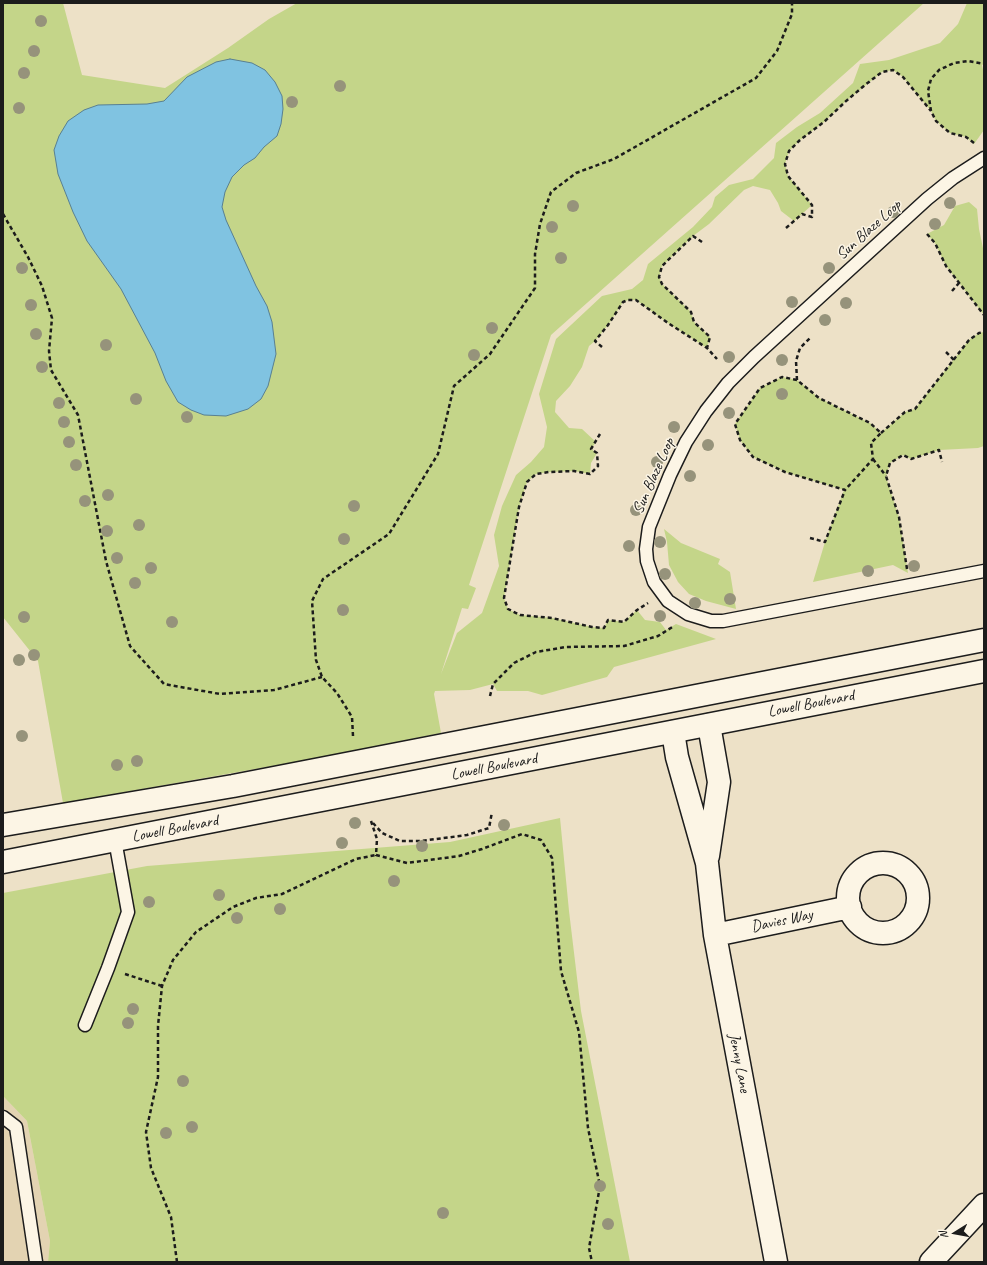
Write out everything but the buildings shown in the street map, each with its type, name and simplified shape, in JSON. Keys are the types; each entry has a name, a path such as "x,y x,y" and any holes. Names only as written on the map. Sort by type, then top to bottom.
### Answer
{"main road":[{"name":"Lowell Boulevard","path":"3,824 233,786 984,640"},
{"name":"Lowell Boulevard","path":"3,862 984,671"},
{"name":"Jenny Lane","path":"707,863 719,782 709,725"},
{"name":"Jenny Lane","path":"673,732 677,757 707,863 715,935 776,1262"},
{"name":"Davies Way","path":"715,935 850,907"},
{"path":"931,1262 984,1205"}],"lane":[{"name":"Sun Blaze Loop","path":"983,161 953,178 927,199 728,383 706,411 686,442 670,474 649,527 646,549 647,561 654,582 668,601 688,614 711,621 723,621 984,570"},
{"path":"85,1026 128,912 115,840"},
{"path":"3,1117 16,1127 36,1262"}],"path":[{"path":"353,736 352,717 337,693 322,676 316,660 312,601 323,579 389,534 438,454 454,386 490,354 535,288 535,254 540,224 551,192 576,173 614,159 756,78 777,51 792,14 792,3"},
{"path":"931,111 928,91 931,79 939,70 954,63 968,61 984,64"},
{"path":"786,228 802,214 812,217 812,205 788,176 785,164 789,151 800,140 824,122 865,84 882,72 893,70 903,77 931,111 936,121 950,133 966,137 974,144"},
{"path":"3,214 28,257 42,286 52,318 49,350 51,370 78,415 106,561 130,646 164,684 220,694 274,690 322,676"},
{"path":"927,234 935,242 946,266 984,315"},
{"path":"702,242 693,236 662,266 659,277 662,284 691,312 694,322 710,337 707,348"},
{"path":"952,291 959,283"},
{"path":"602,347 595,341 623,302 628,300 636,300 668,324 707,348 717,359"},
{"path":"908,574 899,517 886,476 873,459 871,443 905,412 915,409 969,340 979,333 984,332"},
{"path":"797,380 796,361 800,348 810,338"},
{"path":"946,352 954,360"},
{"path":"844,490 785,472 753,457 740,440 735,424 760,388 782,377 797,380 819,398 870,423 881,433"},
{"path":"600,434 591,449 597,453 598,466 590,474 574,471 549,472 536,474 527,482 519,507 504,598 508,609 520,615 552,618 598,628 604,628 608,620 624,622 637,610 648,603"},
{"path":"886,476 890,463 903,455 911,459 939,450 942,462"},
{"path":"810,538 825,542 844,490 873,459"},
{"path":"490,696 493,684 514,663 536,652 566,647 624,646 658,636 676,624 683,611"},
{"path":"376,855 377,839 371,821 382,833 400,841 420,841 467,835 489,828 492,812"},
{"path":"177,1262 171,1217 151,1168 146,1132 158,1077 158,1026 162,986 173,960 196,932 233,907 256,898 282,894 356,859 376,855 407,863 459,856 482,850 522,834 541,840 552,858 561,971 579,1032 588,1128 600,1186 590,1248 592,1262"},
{"path":"108,968 162,986"}],"shaded area":[{"path":"3,1096 27,1121 50,1241 48,1262 3,1262"}],"green space":[{"path":"3,3 63,3 82,75 165,88 228,48 269,19 297,3 924,3 551,335 469,585 476,588 468,609 462,608 441,674 457,633 482,613 499,566 494,535 502,506 516,475 531,462 544,447 547,427 539,394 556,339 602,296 632,289 643,280 648,264 693,227 712,207 715,197 729,185 753,179 774,158 776,143 797,127 820,113 853,83 860,64 889,60 940,43 958,24 967,3 984,3 984,64 982,65 984,74 984,130 974,144 966,137 950,133 936,121 931,111 903,77 893,70 882,72 845,102 824,122 800,140 789,151 785,164 788,176 812,205 802,214 794,221 781,211 770,190 753,186 744,190 662,266 659,277 662,284 691,312 694,322 710,337 707,348 636,300 628,300 623,302 608,325 589,346 582,367 570,386 556,401 555,412 569,428 582,429 596,442 591,449 597,453 591,463 590,474 574,471 549,472 536,474 527,482 519,507 504,598 508,609 520,615 552,618 592,627 604,628 608,620 624,622 637,610 645,620 660,622 666,630 676,624 716,639 614,667 607,677 542,695 528,691 497,691 493,684 470,690 435,691 434,694 441,733 306,760 63,803 38,661 3,617"},
{"path":"969,202 977,209 984,253 984,315 946,266 935,243 927,234 944,225 955,206"},
{"path":"984,332 984,446 978,448 939,450 911,459 903,455 890,463 886,477 899,517 908,573 893,565 813,582 825,542 844,490 785,472 753,457 740,440 735,424 760,388 782,377 797,380 819,398 870,423 881,433 905,412 915,409 969,340 979,333"},
{"path":"664,529 681,543 720,559 718,564 730,572 736,609 706,601 689,594 678,582 669,565"},
{"path":"560,818 581,1011 630,1262 48,1262 50,1241 27,1121 3,1096 3,893 147,866 450,842"}],"water":[{"path":"230,59 252,63 265,70 275,82 282,96 283,109 281,124 277,136 264,147 255,158 244,165 232,177 225,192 222,207 226,220 256,286 267,306 272,322 276,354 268,386 261,399 248,409 226,416 204,415 191,410 178,402 166,381 155,353 121,289 87,241 73,212 58,174 54,150 59,136 68,121 84,110 98,105 147,104 164,101 187,77 216,62"}]}
